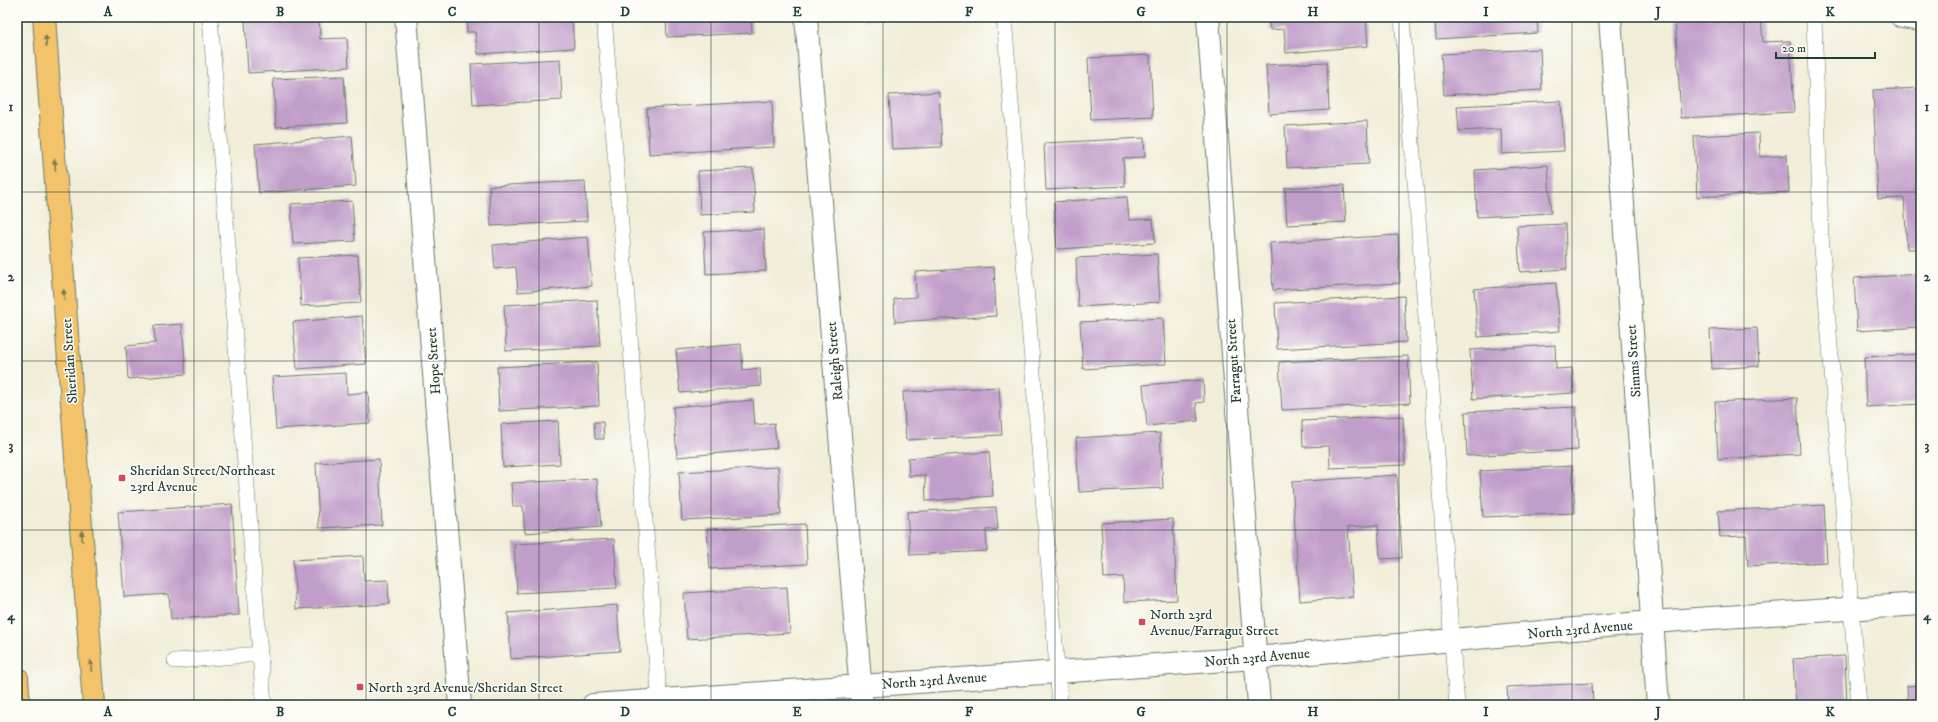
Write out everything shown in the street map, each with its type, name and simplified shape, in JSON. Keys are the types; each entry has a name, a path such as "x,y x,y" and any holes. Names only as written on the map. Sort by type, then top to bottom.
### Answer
{"main road":[{"name":"Sheridan Street","path":"44,17 94,705"},
{"path":"17,678 19,705"}],"street":[{"name":"Hope Street","path":"406,17 460,705"},
{"name":"Raleigh Street","path":"806,17 861,695"},
{"name":"Farragut Street","path":"1208,17 1259,705"},
{"name":"Simms Street","path":"1610,17 1651,622 1658,705"},
{"path":"1902,17 1921,20"},
{"name":"North 23rd Avenue","path":"593,705 861,695 1057,672 1255,658 1651,622 1921,604"}],"lane":[{"path":"210,17 264,705"},
{"path":"604,17 660,702"},
{"path":"1004,17 1060,705"},
{"path":"1402,17 1457,705"},
{"path":"1814,17 1821,235 1859,705"},
{"path":"175,661 260,654"}],"building":[{"path":"319,17 320,39 347,38 349,67 248,73 245,21"},
{"path":"467,17 572,17 574,48 478,54 475,32 467,32"},
{"path":"666,17 751,17 752,33 667,37"},
{"path":"864,17 887,17 887,18 865,20"},
{"path":"1269,17 1366,17 1368,46 1286,53 1284,29 1270,30"},
{"path":"1435,17 1537,17 1538,33 1436,39"},
{"path":"1675,17 1761,17 1763,42 1790,41 1794,112 1681,118"},
{"path":"1540,49 1542,90 1444,95 1441,54"},
{"path":"1150,55 1153,117 1091,120 1088,58"},
{"path":"560,59 562,100 473,105 471,64"},
{"path":"1327,62 1329,110 1269,114 1266,65"},
{"path":"344,76 347,123 276,127 273,79"},
{"path":"1921,88 1921,249 1907,249 1904,198 1878,199 1873,90"},
{"path":"939,92 942,147 892,149 889,95"},
{"path":"772,101 774,147 649,154 647,108"},
{"path":"1561,101 1564,151 1502,154 1501,129 1459,131 1457,106"},
{"path":"1367,121 1369,164 1287,168 1285,126"},
{"path":"1759,133 1760,157 1787,155 1789,192 1697,197 1694,136"},
{"path":"352,136 356,186 259,193 255,144"},
{"path":"1144,138 1145,157 1123,158 1125,186 1046,190 1044,143"},
{"path":"1548,165 1551,213 1477,217 1475,170"},
{"path":"753,168 755,212 700,215 698,171"},
{"path":"585,181 587,221 491,226 489,186"},
{"path":"1344,185 1346,222 1287,225 1285,188"},
{"path":"1127,197 1129,220 1153,219 1155,243 1057,249 1054,202"},
{"path":"352,201 355,241 293,244 291,204"},
{"path":"1565,224 1567,269 1520,272 1517,226"},
{"path":"764,229 766,271 706,274 704,232"},
{"path":"1398,235 1400,283 1273,290 1270,243"},
{"path":"588,237 592,286 518,292 516,267 495,269 493,245"},
{"path":"1157,254 1160,302 1078,307 1076,258"},
{"path":"358,255 361,303 301,306 298,258"},
{"path":"994,267 996,316 895,322 894,299 916,297 915,272"},
{"path":"1921,274 1921,327 1857,331 1854,278"},
{"path":"1556,283 1560,331 1478,337 1474,289"},
{"path":"1404,296 1406,342 1277,349 1275,303"},
{"path":"597,300 600,346 506,351 504,305"},
{"path":"362,316 366,364 297,369 293,322"},
{"path":"1163,318 1166,364 1083,369 1080,322"},
{"path":"182,324 186,374 128,379 126,346 155,343 154,326"},
{"path":"1757,328 1759,366 1712,369 1710,330"},
{"path":"741,344 743,370 760,368 761,386 680,393 676,350"},
{"path":"1555,345 1556,369 1572,368 1574,393 1473,399 1470,350"},
{"path":"1921,354 1921,404 1866,407 1864,357"},
{"path":"1408,356 1410,403 1282,410 1279,362"},
{"path":"597,362 599,406 499,411 497,367"},
{"path":"346,373 347,394 368,392 370,423 276,429 272,377"},
{"path":"1203,380 1204,402 1196,403 1198,421 1147,426 1143,385"},
{"path":"999,387 1002,435 906,440 903,392"},
{"path":"1797,398 1800,454 1718,459 1715,402"},
{"path":"753,400 755,425 774,423 777,448 677,457 673,407"},
{"path":"1576,407 1578,450 1467,456 1465,412"},
{"path":"1403,416 1405,465 1330,468 1329,446 1303,447 1302,421"},
{"path":"558,421 560,464 503,467 501,424"},
{"path":"594,422 603,422 604,439 595,439"},
{"path":"1160,433 1163,488 1079,492 1076,438"},
{"path":"989,452 993,496 926,501 925,475 909,476 908,458"},
{"path":"379,459 382,525 319,528 316,463"},
{"path":"1572,466 1575,513 1483,517 1480,471"},
{"path":"778,467 781,515 682,520 679,472"},
{"path":"1397,475 1402,558 1380,559 1378,525 1348,527 1353,597 1300,601 1292,482"},
{"path":"597,479 601,527 525,533 523,506 513,506 511,483"},
{"path":"232,504 239,615 171,619 169,594 124,597 118,512"},
{"path":"1824,505 1827,562 1748,566 1746,536 1720,537 1718,511"},
{"path":"996,507 998,529 986,530 987,551 910,555 907,512"},
{"path":"1173,519 1177,600 1124,602 1123,577 1104,578 1101,523"},
{"path":"805,524 807,564 710,569 707,529"},
{"path":"614,539 617,588 517,593 514,544"},
{"path":"363,556 364,581 388,580 389,604 296,609 293,560"},
{"path":"787,587 790,633 687,639 684,593"},
{"path":"617,605 620,651 511,659 508,613"},
{"path":"1845,656 1847,705 1796,705 1793,659"},
{"path":"1592,683 1593,705 1508,705 1507,687"},
{"path":"1921,685 1921,705 1908,705 1907,686"}],"place":[{"name":"Sheridan Street/Northeast 23rd Avenue","path":"122,478"},
{"name":"North 23rd Avenue/Farragut Street","path":"1142,622"},
{"name":"North 23rd Avenue/Sheridan Street","path":"360,687"}]}
